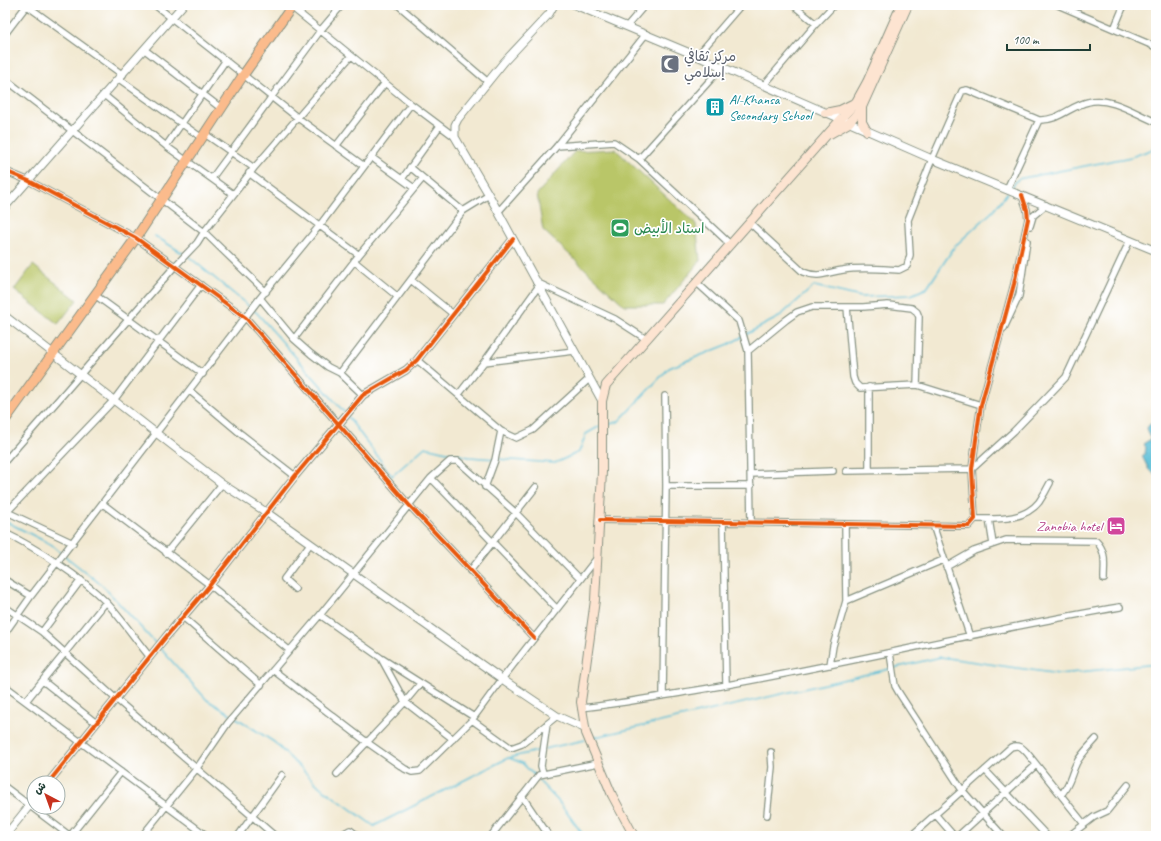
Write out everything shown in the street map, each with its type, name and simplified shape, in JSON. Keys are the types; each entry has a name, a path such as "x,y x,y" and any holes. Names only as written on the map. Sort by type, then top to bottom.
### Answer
{"main road":[{"path":"825,138 848,123 908,5"},
{"path":"5,420 136,238 244,74 291,6"},
{"path":"867,131 862,122 859,104 898,6"},
{"path":"825,113 859,104"},
{"path":"634,836 612,795 598,763 585,730 581,708 596,600 600,520 602,401 606,385 825,138 839,119 859,104"}],"street":[{"path":"5,34 26,5 182,124 232,153 254,168"},
{"path":"155,5 298,118 364,166"},
{"path":"5,208 183,5"},
{"path":"212,178 232,153 271,96 320,31 342,5"},
{"path":"398,5 488,82"},
{"path":"455,137 455,125 458,119 488,82 549,14 554,5"},
{"path":"576,5 722,66 825,113 932,159 1156,251"},
{"path":"627,26 645,5"},
{"path":"697,56 741,5"},
{"path":"792,5 816,24"},
{"path":"764,85 834,5"},
{"path":"1058,5 1156,46"},
{"path":"1114,29 1124,5"},
{"path":"291,6 411,104 455,137 489,195 602,401"},
{"path":"498,212 557,146 646,34"},
{"path":"145,50 222,109"},
{"path":"5,461 175,266 190,252 254,168 351,56"},
{"path":"166,146 226,60"},
{"path":"639,159 722,66"},
{"path":"5,79 74,130 204,232 266,292"},
{"path":"336,146 385,83"},
{"path":"749,222 804,272 810,275 818,276 843,270 899,270 907,266 910,255 908,220 932,159 962,91 967,90 1039,120 1049,120 1087,102 1100,100 1156,122"},
{"path":"104,95 166,146 233,194"},
{"path":"5,633 30,596 58,563 259,300 320,225 411,104"},
{"path":"1007,189 1039,120"},
{"path":"402,179 439,126"},
{"path":"557,146 614,142 639,159 730,244"},
{"path":"371,158 414,188"},
{"path":"410,168 463,211"},
{"path":"5,170 29,181 136,238 246,318 340,424 409,505 534,638"},
{"path":"250,173 359,256"},
{"path":"294,339 354,261 423,178"},
{"path":"340,373 463,211 489,195"},
{"path":"600,520 969,526 975,519 972,469 973,453 981,405 1000,337 1028,219 1027,210 1022,195"},
{"path":"1000,337 1019,296 1032,221 1037,212 1046,205"},
{"path":"55,775 165,638 210,585 295,476 363,395 406,370 417,360 513,239"},
{"path":"846,471 972,469 1014,431 1066,377 1072,367 1130,240"},
{"path":"354,261 398,297"},
{"path":"411,280 454,314"},
{"path":"696,282 739,321 746,341 748,351 751,522"},
{"path":"537,284 615,319 646,339"},
{"path":"458,394 484,362 537,284"},
{"path":"71,545 6,512 114,400 201,285"},
{"path":"95,295 203,374"},
{"path":"259,300 294,339 319,361 340,373 363,395"},
{"path":"748,351 797,312 812,307 888,305 912,308 917,312 919,318 917,385"},
{"path":"847,307 853,377 855,383 860,388 917,385 981,405"},
{"path":"5,317 157,432 222,484 266,512 353,575 557,716 585,730"},
{"path":"484,362 574,351"},
{"path":"417,360 501,431 516,438 533,430 589,379"},
{"path":"869,387 869,470"},
{"path":"190,391 241,434 295,476"},
{"path":"663,696 666,486 665,396"},
{"path":"485,487 495,460 501,431"},
{"path":"142,836 197,768 228,723 320,615 431,478 450,461 458,461 485,487 516,513 580,579"},
{"path":"751,474 833,471"},
{"path":"431,478 556,609"},
{"path":"975,519 1000,520 1026,512 1038,503 1050,483"},
{"path":"166,553 222,484"},
{"path":"470,571 536,486"},
{"path":"666,486 751,486"},
{"path":"103,504 210,585 289,650"},
{"path":"988,519 993,544"},
{"path":"723,522 726,685"},
{"path":"830,665 833,646 846,601 846,524"},
{"path":"933,525 943,560 970,637"},
{"path":"5,533 37,550 81,580 106,602 151,656"},
{"path":"946,567 974,552 1006,540 1096,541 1102,547 1104,556 1104,579"},
{"path":"295,589 284,579 310,544"},
{"path":"273,670 368,743 412,772 420,771 473,719 502,678 598,556"},
{"path":"846,601 943,560"},
{"path":"5,580 30,596"},
{"path":"42,632 81,580"},
{"path":"26,701 106,602"},
{"path":"5,607 42,632 116,700 197,768 252,818 275,836"},
{"path":"581,708 726,685 970,637 1014,626 1120,607"},
{"path":"320,615 381,658 473,719 511,748 516,748 522,744 557,716"},
{"path":"183,617 261,685"},
{"path":"890,652 895,677 895,686 899,693 962,790 1003,836"},
{"path":"381,658 405,702 453,739"},
{"path":"43,681 96,723"},
{"path":"337,774 368,743 420,684"},
{"path":"5,686 207,836"},
{"path":"541,774 547,724"},
{"path":"1061,795 1072,779 1075,765 1096,739"},
{"path":"911,836 1011,747 1016,745 1022,746 1084,824"},
{"path":"767,815 772,752"},
{"path":"491,836 533,782 541,774 598,763"},
{"path":"958,836 1007,793 1036,764"},
{"path":"985,770 1047,836"},
{"path":"46,815 70,836 121,772"},
{"path":"238,836 282,776"},
{"path":"1069,836 1084,824 1107,811 1128,785"},
{"path":"5,787 26,799"},
{"path":"522,796 549,836"},
{"path":"6,832 26,810"},
{"path":"935,814 954,836"},
{"path":"340,836 350,830 358,836"}],"green space":[{"path":"615,149 696,224 700,261 663,305 624,305 543,230 537,194 575,151"},
{"path":"33,265 77,300 58,324 14,290"}],"water":[{"path":"1150,424 1156,425 1156,475 1149,470 1142,456 1145,454 1146,447 1143,444 1151,439 1147,428"}],"waterway":[{"path":"1010,189 1018,179 1131,157 1156,148"},
{"path":"745,335 779,317 814,286 861,297 911,295 927,288 955,246 993,211 1008,192"},
{"path":"155,236 184,254"},
{"path":"188,256 257,313 344,412"},
{"path":"605,425 618,422 669,368 729,344 742,337"},
{"path":"348,417 392,476 425,447 469,457 555,463 579,452 586,434 600,426"},
{"path":"5,521 52,545 62,554"},
{"path":"65,556 103,586 157,645"},
{"path":"160,648 207,700 232,715"},
{"path":"591,738 941,657 1059,674 1156,664"},
{"path":"235,717 274,742 320,787 374,826 508,758 541,750"},
{"path":"544,749 585,740"},
{"path":"509,758 522,763 536,777"},
{"path":"538,780 559,802 584,836"}],"cycle path":[{"path":"5,171 29,181 136,238 246,318 409,505 534,638"},
{"path":"600,520 969,526 975,519 972,469 981,405 1014,284 1028,219 1027,210 1022,195"},
{"path":"54,775 165,638 210,585 295,476 363,395 406,370 417,360 513,239"}],"place":[{"name":"مركز ثقافي إسلامي","path":"670,64"},
{"name":"Al-Khansa Secondary School","path":"715,107"},
{"name":"استاد الأبيض","path":"620,228"},
{"name":"Zanobia hotel","path":"1116,526"}]}
